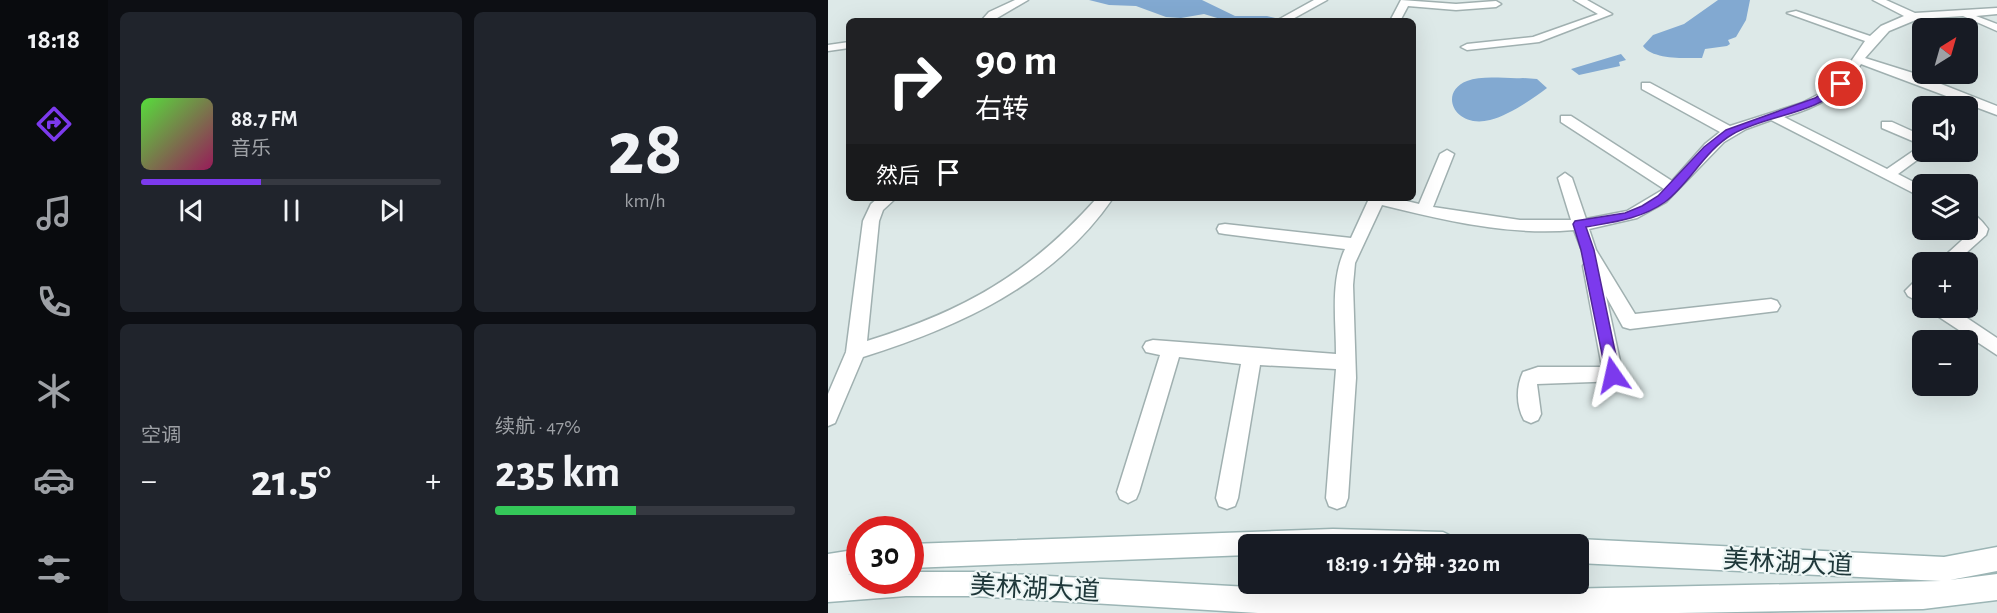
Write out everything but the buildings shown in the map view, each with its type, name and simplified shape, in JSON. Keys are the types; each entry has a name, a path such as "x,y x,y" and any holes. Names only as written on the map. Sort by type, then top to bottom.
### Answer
{"street":[{"path":"989,18 1023,0"},
{"path":"1287,18 1322,0"},
{"path":"1467,47 1535,40 1607,14 1578,0"},
{"path":"1878,0 1914,17"},
{"path":"1973,0 1996,11"},
{"path":"1397,18 1406,1 1456,7 1497,4"},
{"path":"1386,201 1424,211 1508,225 1580,224 1627,216 1646,208 1672,188 1708,149 1730,132 1812,103 1830,93 1841,84 1872,40 1890,26 1914,17 1957,12 1996,11"},
{"path":"1957,12 1997,28"},
{"path":"1792,13 1872,40"},
{"path":"828,48 846,45"},
{"path":"1859,60 1909,76 1997,111"},
{"path":"1646,86 1730,132"},
{"path":"1773,116 1912,187"},
{"path":"1566,119 1672,188"},
{"path":"1887,125 1912,136"},
{"path":"1424,211 1447,154"},
{"path":"1888,175 1912,156"},
{"path":"1531,414 1527,384 1530,378 1538,375 1613,375 1588,250 1565,178"},
{"path":"828,417 856,352 871,221 876,208 884,201"},
{"path":"856,352 921,333 976,307 1019,282 1059,251 1102,201"},
{"path":"1337,498 1345,362 1344,285 1347,263 1374,201"},
{"path":"1225,229 1354,244"},
{"path":"1958,252 1972,240"},
{"path":"1588,250 1630,322"},
{"path":"1602,322 1630,322 1771,306"},
{"path":"1954,318 1997,348"},
{"path":"1128,492 1162,348 1252,357 1345,362"},
{"path":"1227,498 1252,357"},
{"name":"美林湖大道","path":"924,555 1238,543"},
{"name":"美林湖大道","path":"1589,552 1944,569 1997,559"},
{"path":"828,566 846,563"},
{"name":"美林湖大道","path":"828,589 906,584 974,584 1287,602 1412,605 1923,596 1997,587"}],"water":[{"path":"1089,0 1202,0 1235,16 1275,18 1217,18 1204,14 1181,18 1166,17 1136,6 1109,5"},
{"path":"1718,0 1750,0 1746,20 1736,37 1728,40 1730,44 1727,46 1705,49 1702,58 1687,58 1654,54 1643,46 1653,35 1684,24"},
{"path":"1621,54 1626,60 1619,62 1620,66 1579,75 1571,69"},
{"path":"1487,78 1537,79 1547,88 1505,115 1477,121 1459,115 1454,108 1453,93 1458,86 1467,81"}],"route":[{"path":"1613,375 1588,250 1580,224 1627,216 1646,208 1662,198 1708,149 1730,132 1818,100 1841,84"}]}
